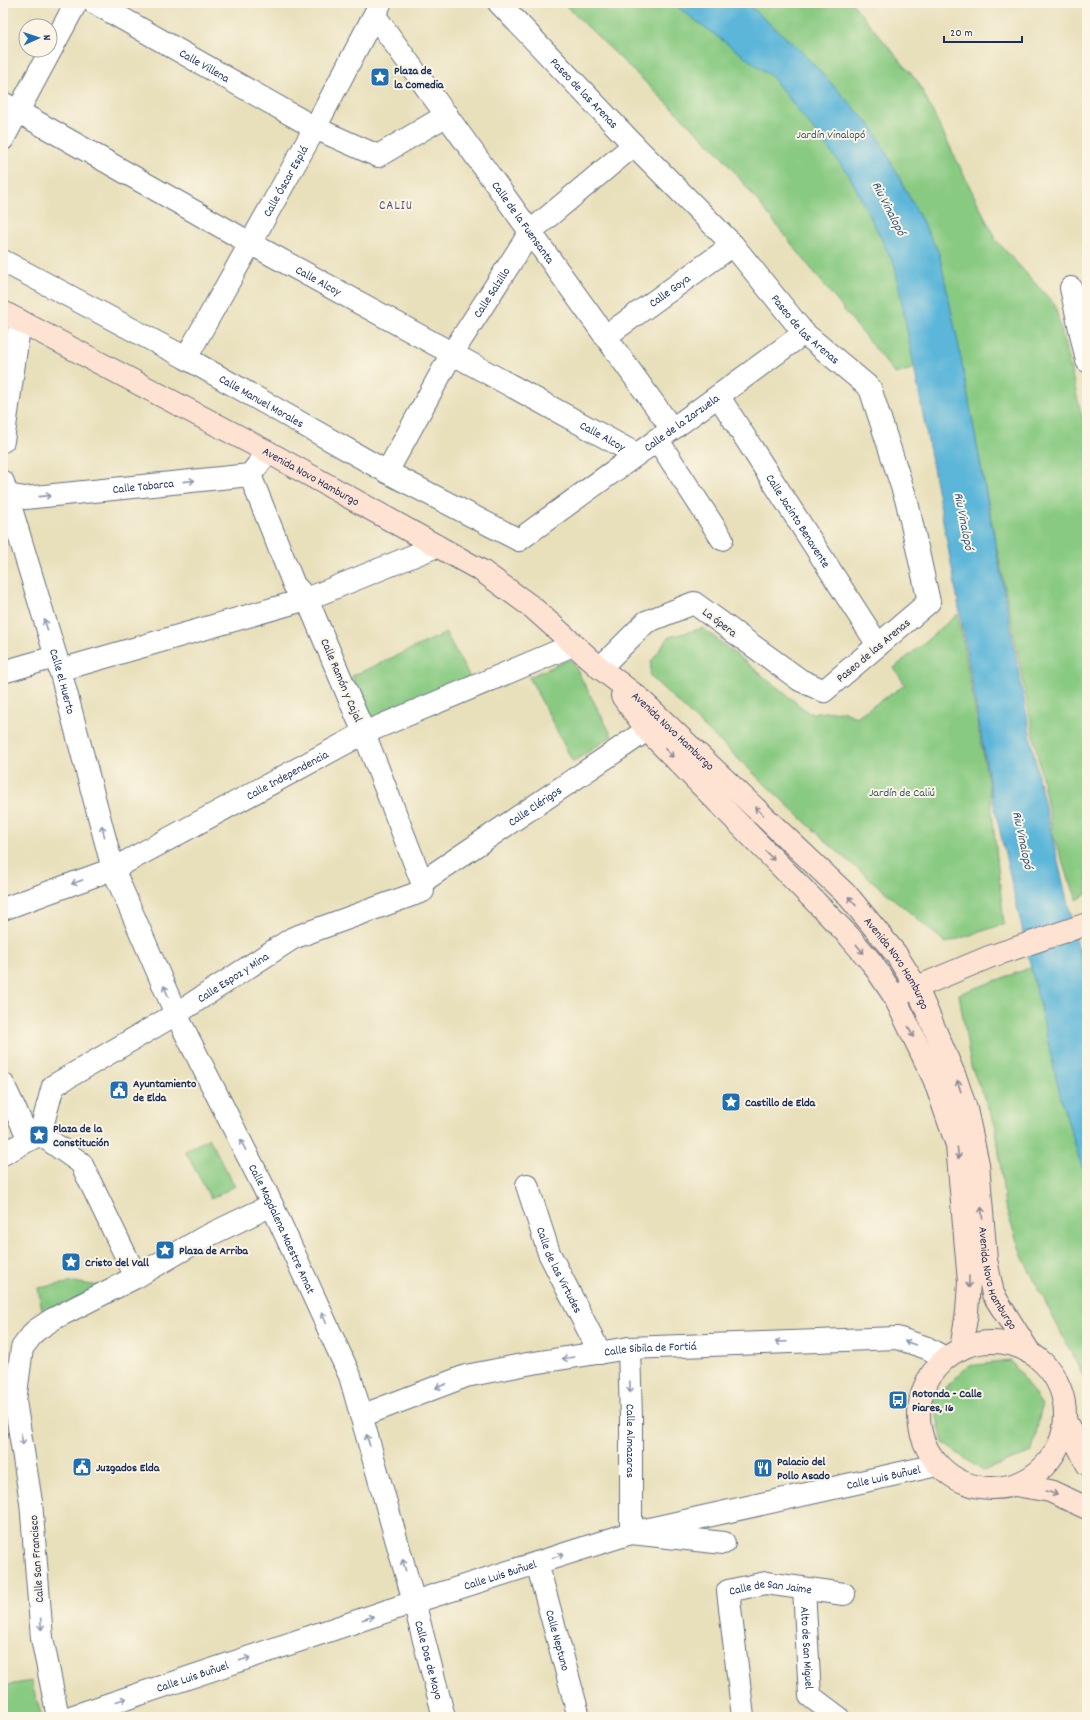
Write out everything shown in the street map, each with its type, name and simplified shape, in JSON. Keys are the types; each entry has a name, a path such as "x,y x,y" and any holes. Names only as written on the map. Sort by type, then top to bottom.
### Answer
{"street":[{"path":"3,139 10,107 76,3"},
{"name":"Calle Villena","path":"95,3 315,128"},
{"name":"Paseo de las Arenas","path":"499,3 634,145 733,245 804,333 870,388 908,502 929,602 824,691"},
{"name":"Calle Óscar Esplá","path":"186,358 315,128 378,9"},
{"name":"Calle de la Fuensanta","path":"378,9 447,115 606,336 664,434 722,539"},
{"name":"Calle Alcoy","path":"10,107 250,244 451,355 636,454"},
{"path":"315,128 378,156 447,115"},
{"name":"Calle Salzillo","path":"387,472 451,355 531,231 634,145"},
{"name":"Calle Goya","path":"606,336 733,245"},
{"name":"Calle Manuel Morales","path":"3,261 186,358 387,472 519,540"},
{"path":"1071,288 1087,361"},
{"path":"3,441 12,317"},
{"name":"Avenida Novo Hamburgo","path":"12,317 268,452 482,571 532,607 600,668 639,698 849,897 896,954 917,988 956,1079 966,1109 978,1164 986,1260 993,1294 1030,1353"},
{"name":"Calle de la Zarzuela","path":"519,540 636,454 719,397 804,333"},
{"name":"Calle Jacinto Benavente","path":"719,397 878,645"},
{"path":"250,475 268,452"},
{"name":"Calle Tabarca","path":"5,488 24,498 250,475"},
{"name":"Calle Ramón y Cajal","path":"250,475 294,585 306,599 364,733 422,886"},
{"name":"Calle el Huerto","path":"5,488 58,663 114,869"},
{"path":"3,672 58,663 306,599 437,546"},
{"name":"La ópera","path":"600,668 646,622 694,603 800,680 824,691"},
{"name":"Calle Independencia","path":"3,909 114,869 364,733 574,645"},
{"name":"Avenida Novo Hamburgo","path":"600,668 648,730 848,935 872,964 894,996 934,1079 957,1145 969,1282 967,1312 953,1354"},
{"name":"Calle Clérigos","path":"422,886 648,730"},
{"name":"Calle Magdalena Maestre Amat","path":"114,869 176,1014 272,1205 350,1376 414,1602"},
{"name":"Calle Espoz y Mina","path":"34,1136 53,1086 176,1014 293,938 422,886"},
{"path":"894,996 976,963 1087,924"},
{"path":"6,1090 34,1136 81,1163 136,1277"},
{"path":"3,1154 34,1136"},
{"name":"Calle de las Virtudes","path":"527,1185 549,1253 600,1353"},
{"path":"9,1397 22,1348 35,1331 53,1319 136,1277 203,1238 272,1205"},
{"name":"Calle Sibila de Fortiá","path":"361,1416 466,1376 527,1364 629,1348 897,1338 927,1348 953,1354"},
{"path":"984,1342 1008,1344 1030,1353 1046,1366 1057,1382 1064,1400 1065,1420 1060,1442 1050,1460 1034,1475 1015,1485 994,1489 973,1486 954,1478 938,1465 925,1445 919,1422 920,1398 930,1376 953,1354 984,1342"},
{"name":"Calle Almazaras","path":"629,1348 631,1418 631,1533"},
{"name":"Calle San Francisco","path":"9,1397 32,1502 42,1638 58,1717"},
{"path":"1065,1420 1087,1464"},
{"name":"Calle Luis Buñuel","path":"71,1717 414,1602 631,1533 938,1465"},
{"path":"1015,1485 1050,1491 1087,1508"},
{"path":"631,1533 724,1544"},
{"name":"Calle Neptuno","path":"537,1563 579,1717"},
{"name":"Calle de San Jaime","path":"743,1717 728,1591 766,1583 844,1594"},
{"name":"Alto de San Miguel","path":"804,1589 810,1696 838,1717"},
{"name":"Calle Dos de Mayo","path":"414,1602 444,1717"}],"green space":[{"name":"Jardín Vinalopó","path":"563,3 852,3 918,82 996,240 1055,305 1087,438 1087,894 1077,900 1054,839 959,355 895,374 721,155"},
{"name":"Jardín de Caliú","path":"958,614 990,793 1004,924 946,943 832,847 650,676 651,662 669,637 703,628 809,713 842,711 856,717 905,685 894,668"},
{"path":"446,633 470,678 370,720 352,676"},
{"path":"571,659 612,736 573,762 529,677"},
{"path":"1087,947 1087,1384 1022,1256 1005,1206 996,1127 971,1066 959,994"},
{"path":"209,1138 235,1186 211,1199 185,1151"},
{"path":"74,1282 99,1286 43,1316 38,1288"},
{"path":"1011,1361 1042,1405 1032,1452 983,1471 943,1443 933,1400 968,1366"},
{"path":"31,1681 42,1717 3,1717 3,1686"}],"water":[{"name":"Riu Vinalopó","path":"672,3 746,3 799,49 873,128 939,253 958,342 1039,781 1087,985 1087,1183 1062,1103 991,792 954,579 895,266 849,175 772,77"}],"place":[{"name":"Plaza de la Comedia","path":"380,77"},
{"name":"Ayuntamiento de Elda","path":"119,1090"},
{"name":"Castillo de Elda","path":"731,1102"},
{"name":"Plaza de la Constitución","path":"39,1135"},
{"name":"Plaza de Arriba","path":"165,1250"},
{"name":"Cristo del Vall","path":"71,1262"},
{"name":"Rotonda - Calle Piares, 16","path":"898,1400"},
{"name":"Juzgados Elda","path":"82,1467"},
{"name":"Palacio del Pollo Asado","path":"763,1468"}],"district":[{"name":"CALIU","path":"396,204"}]}
